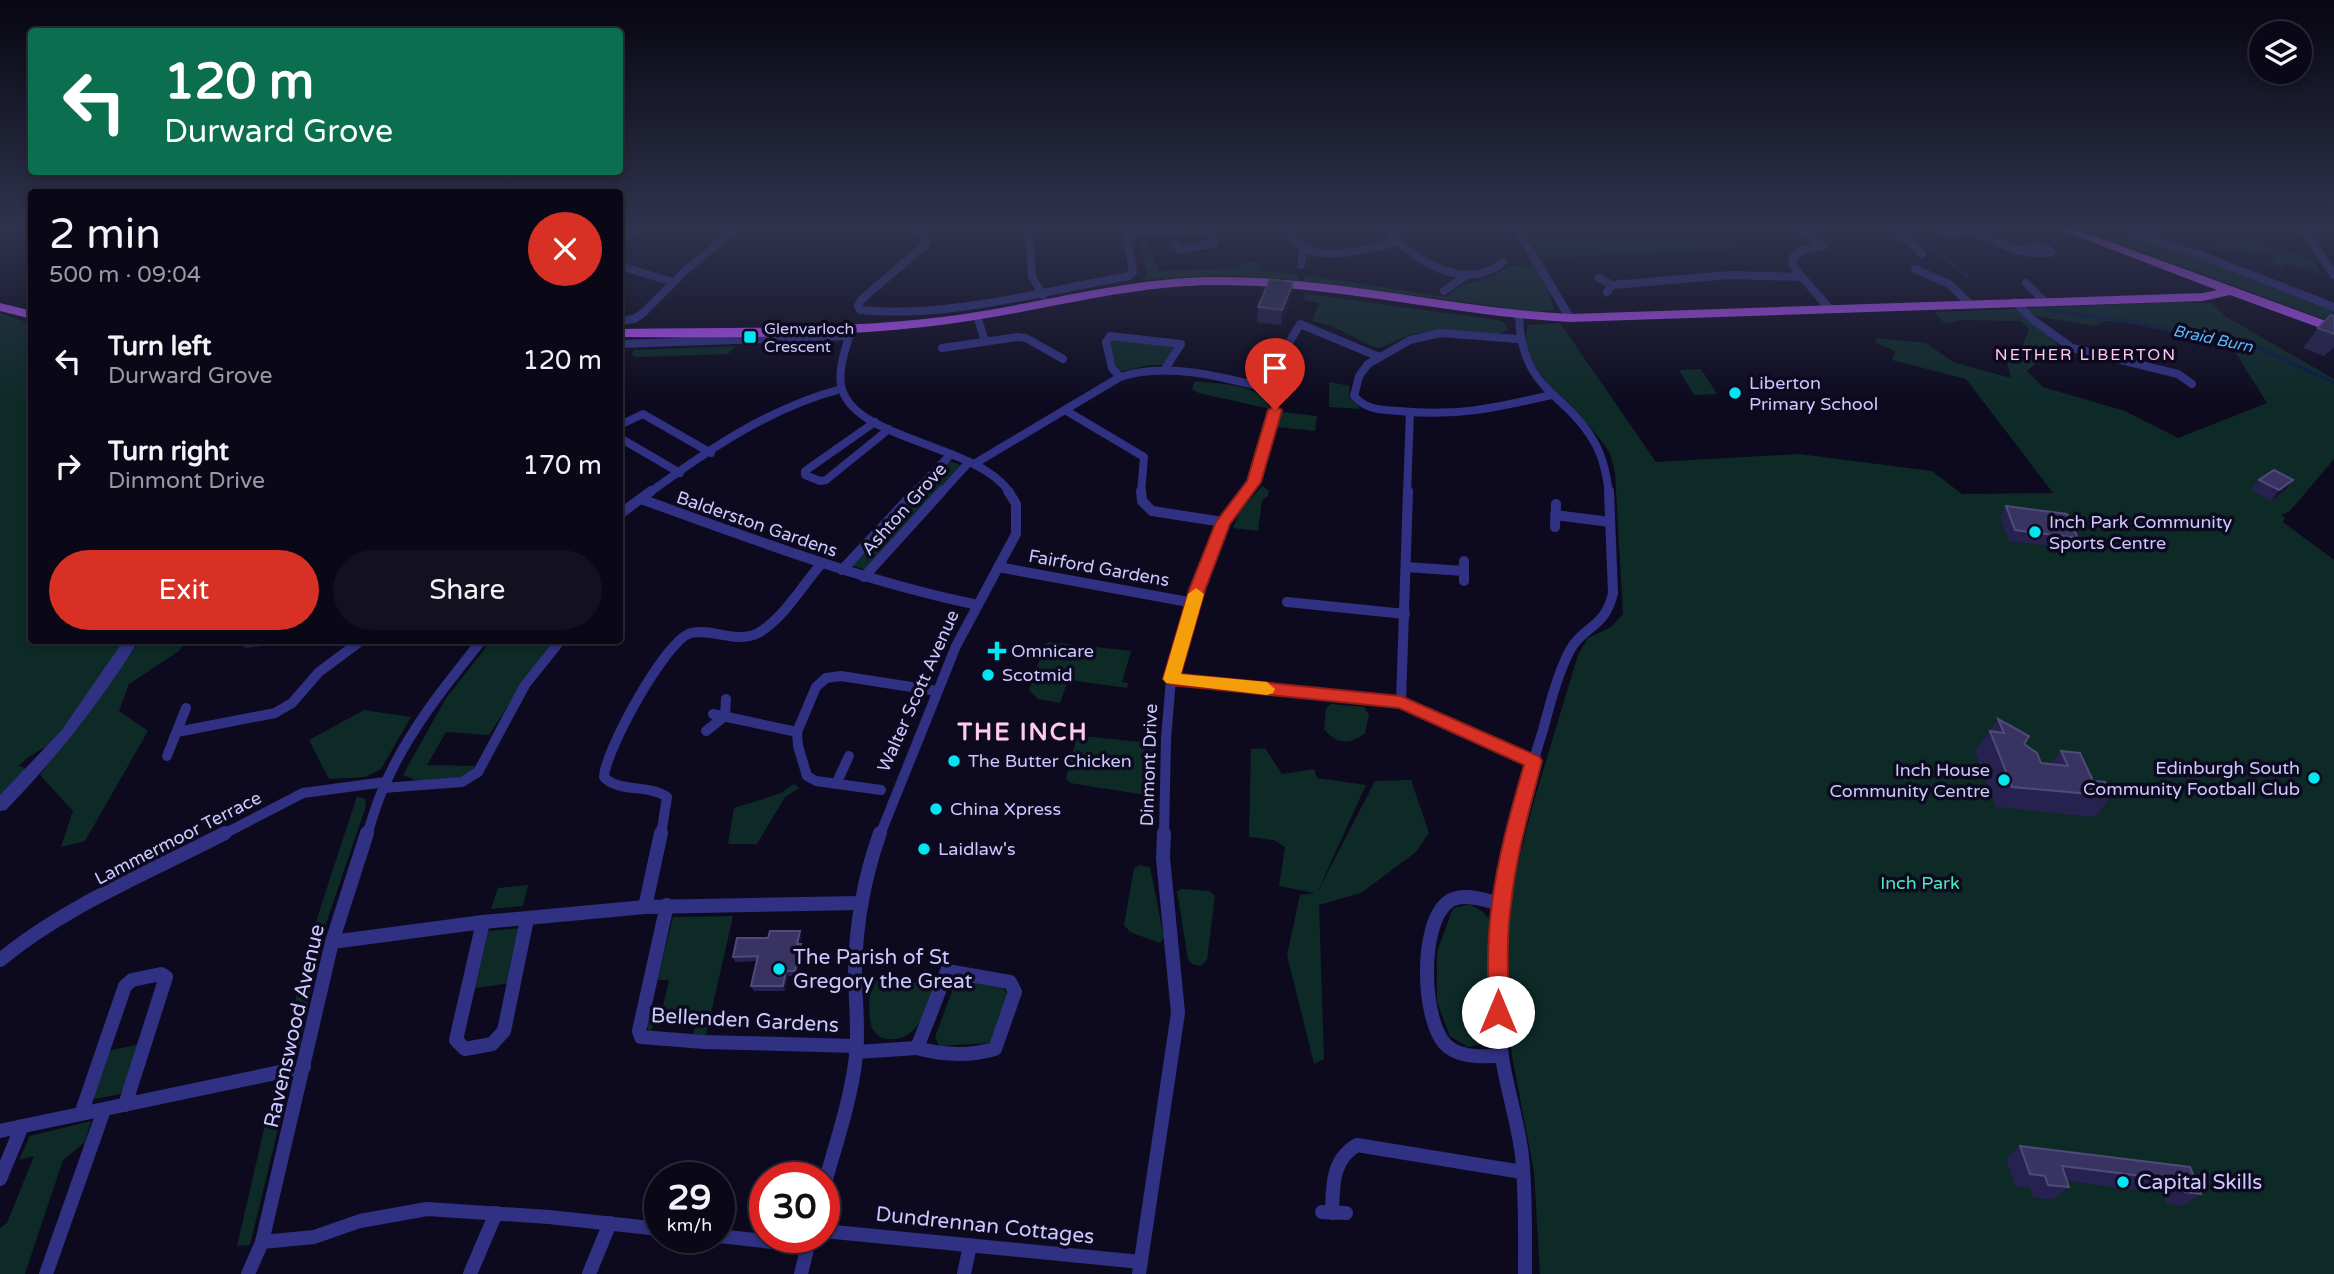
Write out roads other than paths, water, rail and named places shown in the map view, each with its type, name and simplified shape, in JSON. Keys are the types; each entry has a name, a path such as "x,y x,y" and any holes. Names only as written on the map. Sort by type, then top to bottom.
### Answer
{"main road":[{"path":"623,333 851,332 977,316 1045,297 1130,286"},
{"path":"1304,286 1519,317 1570,318 2203,297 2231,291"},
{"path":"2219,286 2334,329"},
{"path":"0,307 28,314"}],"street":[{"path":"623,320 642,313 669,286"},
{"path":"877,286 862,300 858,306 860,310 889,313 1045,297 1087,286"},
{"path":"1038,286 1045,297"},
{"path":"1444,291 1450,286"},
{"path":"1551,286 1570,318"},
{"path":"1607,286 1609,289 1631,286"},
{"path":"1810,286 1830,309"},
{"path":"1952,286 1970,304"},
{"path":"2029,286 2044,301"},
{"path":"2285,286 2334,307"},
{"path":"2015,302 2041,326 2073,348 2178,374 2192,384"},
{"path":"977,316 985,341"},
{"path":"1519,317 1518,339 1523,358 1595,445 1609,488 1613,593 1611,611 1600,624 1581,635 1569,652 1513,836 1501,904 1498,947 1502,1056 1520,1138 1525,1274"},
{"path":"1290,341 1300,324 1377,356"},
{"path":"623,344 851,332 841,376 841,389 795,402 711,453 623,512"},
{"path":"1518,339 1438,333 1420,337 1377,356 1364,367 1356,380 1354,396 1373,409 1436,415 1476,412 1551,395"},
{"path":"1120,377 1112,368 1106,342 1110,336 1181,344 1165,369"},
{"path":"942,348 1026,338 1063,359"},
{"name":"Dinmont Drive","path":"971,463 1120,377 1142,370 1165,369 1246,383 1265,388 1274,399 1275,410 1259,470 1254,482 1223,522 1171,679 1166,739 1163,858 1178,1013 1140,1268"},
{"name":"Walter Scott Avenue","path":"831,1162 851,1090 856,1049 855,967 860,904 874,848 937,691 1016,534 1020,518 1019,505 1002,481 971,463 875,422 848,401 841,389"},
{"path":"1065,410 1144,457 1140,497 1144,507 1152,511 1223,522"},
{"path":"1401,702 1410,412"},
{"path":"623,424 643,414 711,453"},
{"path":"875,422 804,471 805,475 820,481 826,480 889,429"},
{"path":"623,440 680,473"},
{"name":"Ashton Grove","path":"842,570 951,454"},
{"name":"Ashton Grove","path":"864,577 971,463"},
{"name":"Balderston Gardens","path":"641,499 821,564 978,605"},
{"path":"1555,527 1555,509 1610,522"},
{"path":"645,906 668,803 667,797 654,788 611,784 605,780 602,774 609,753 634,706 678,640 698,632 742,637 758,633 821,564"},
{"name":"Fairford Gardens","path":"998,567 1194,603"},
{"path":"1406,567 1464,571"},
{"path":"1287,602 1405,614"},
{"path":"0,804 66,735 129,644"},
{"path":"177,732 285,709 318,672 356,644"},
{"name":"Ravenswood Avenue","path":"248,1274 262,1242 343,902 384,785 440,693 479,644"},
{"path":"384,785 462,782 471,778 478,772 525,685 558,644"},
{"path":"881,790 816,781 807,776 798,746 797,732 816,687 826,678 843,676 937,691"},
{"path":"1171,679 1401,702 1534,761"},
{"path":"706,731 719,715 726,699"},
{"path":"167,756 186,708"},
{"path":"719,715 773,729 797,732"},
{"path":"836,784 849,756"},
{"name":"Lammermoor Terrace","path":"0,960 34,934 68,914 303,793 318,789 384,785"},
{"path":"1501,904 1460,897 1449,901 1437,911 1426,972 1437,1031 1445,1044 1460,1054 1502,1056"},
{"path":"332,942 483,922 645,906 860,904"},
{"name":"Bellenden Gardens","path":"667,905 639,1031 641,1037 856,1049"},
{"path":"483,922 456,1040 465,1049 492,1044 504,1031 527,919"},
{"path":"856,1049 917,1048 938,1054 985,1052 995,1049 1015,992 1010,982 947,971 917,1048"},
{"path":"81,1114 125,986 132,980 161,974 166,977 125,1105"},
{"path":"0,1130 304,1067"},
{"path":"46,1274 104,1110"},
{"path":"0,1179 22,1126"},
{"path":"1333,1213 1337,1162 1344,1150 1357,1145 1522,1172"},
{"path":"262,1242 314,1237 360,1221 399,1212 438,1209 644,1227"},
{"path":"470,1274 496,1213"},
{"path":"589,1274 610,1223"},
{"name":"Dundrennan Cottages","path":"840,1232 970,1244 1140,1268"},
{"path":"964,1274 970,1244"},
{"path":"801,1274 806,1253"}],"waterway":[{"name":"Braid Burn","path":"2044,310 2129,321 2262,349 2334,383"}],"place":[{"name":"Glenvarloch Crescent","path":"750,337"},
{"name":"Liberton Primary School","path":"1735,393"},
{"name":"Inch Park Community Sports Centre","path":"2035,532"},
{"name":"Omnicare","path":"997,651"},
{"name":"Scotmid","path":"988,675"},
{"name":"The Butter Chicken","path":"954,761"},
{"name":"Edinburgh South Community Football Club","path":"2314,778"},
{"name":"Inch House Community Centre","path":"2004,780"},
{"name":"China Xpress","path":"936,809"},
{"name":"Laidlaw's","path":"924,849"},
{"name":"The Parish of St Gregory the Great","path":"779,969"},
{"name":"Capital Skills","path":"2123,1182"}],"district":[{"name":"NETHER LIBERTON","path":"2086,354"},
{"name":"THE INCH","path":"1023,732"}],"park label":[{"name":"Inch Park","path":"1920,883"}]}
